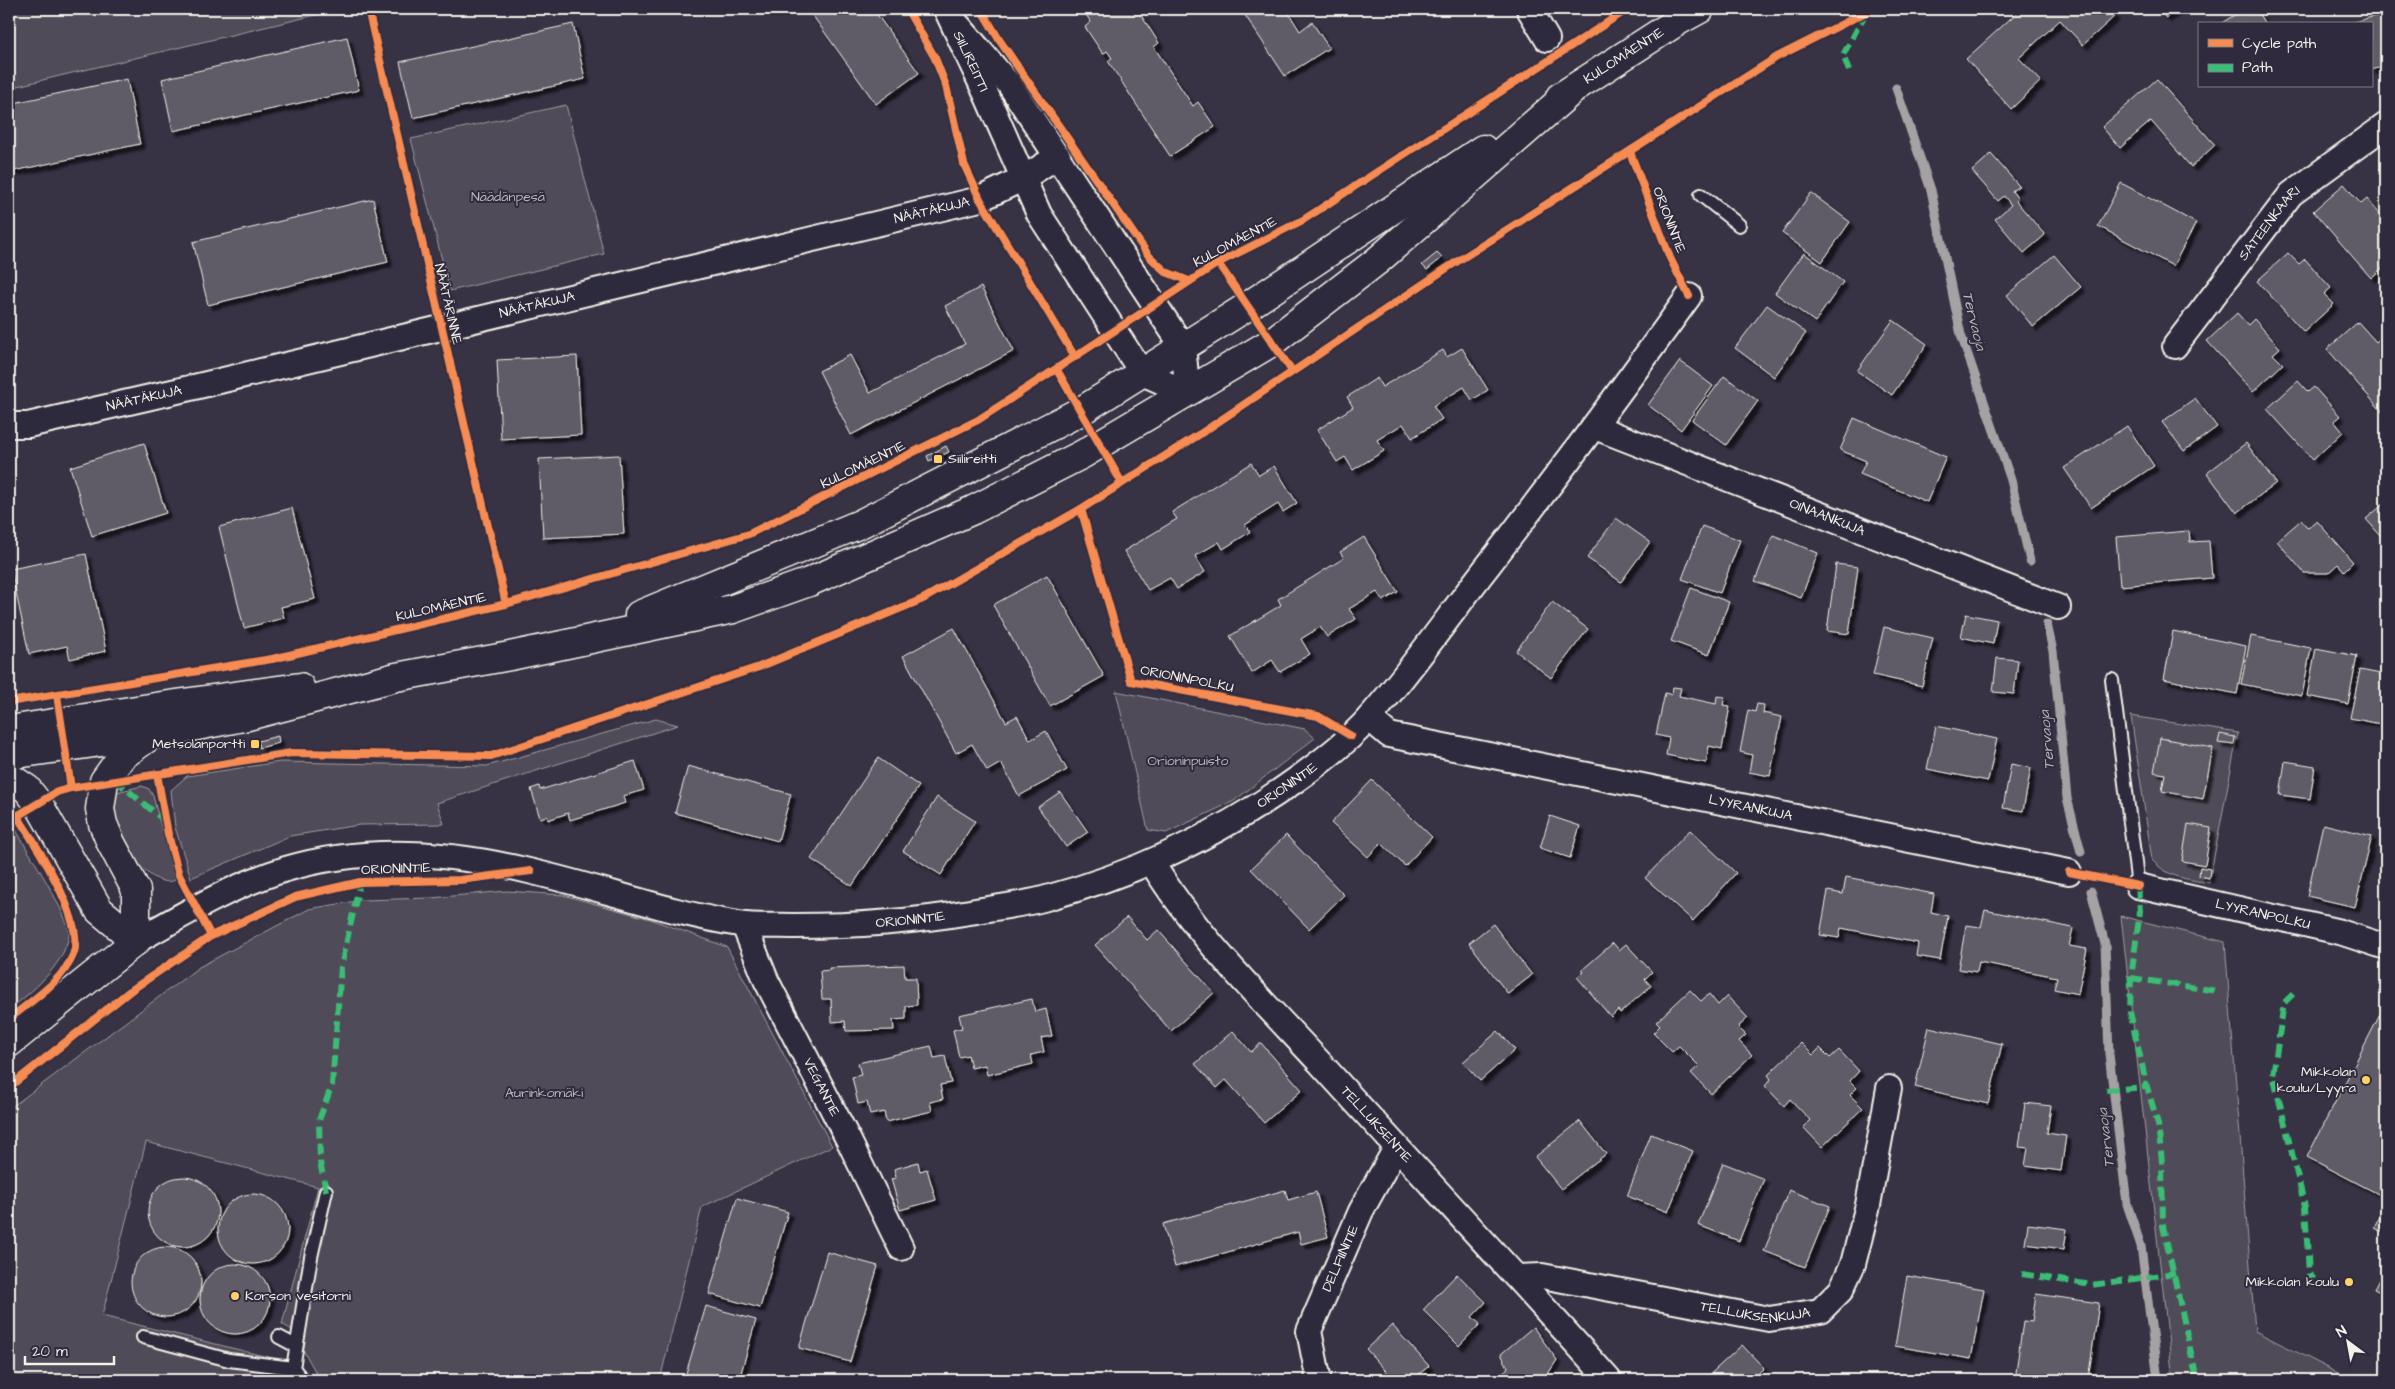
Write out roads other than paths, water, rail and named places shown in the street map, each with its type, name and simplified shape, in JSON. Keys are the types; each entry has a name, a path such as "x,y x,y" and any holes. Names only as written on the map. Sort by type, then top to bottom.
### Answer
{"main road":[{"name":"KULOMÄENTIE","path":"582,639 860,524 1081,412 1248,306 1678,20 1700,9"},
{"name":"KULOMÄENTIE","path":"9,755 151,735 248,716 396,677 510,656 733,608 809,582 973,510 1084,454 1272,342 1369,266 1575,88"},
{"name":"KULOMÄENTIE","path":"9,730 297,687 396,677"},
{"path":"136,941 136,890 111,844 103,824 100,809 104,782 122,756 151,735"},
{"path":"9,777 27,789 38,803 99,910 136,941"},
{"name":"ORIONINTIE","path":"9,1043 136,941"}],"street":[{"path":"1529,9 1547,39"},
{"name":"SIILIREITTI","path":"952,11 1009,84 1183,347 1188,393"},
{"name":"SIILIREITTI","path":"952,11 1038,214 1142,373"},
{"name":"SATEENKAARI","path":"2175,346 2291,194 2386,125"},
{"name":"NÄÄTÄKUJA","path":"9,425 28,425 190,388 980,198 1022,179 1058,156"},
{"name":"ORIONINTIE","path":"136,941 196,907 256,880 287,869 326,860 369,854 412,854 463,858 531,871 658,906 744,925 863,926 944,916 1041,900 1152,863 1223,827 1276,794 1311,769 1369,718 1595,427 1689,296"},
{"path":"1142,373 1188,393"},
{"name":"OINAANKUJA","path":"1595,427 2058,607"},
{"name":"LYYRANKUJA","path":"1369,718 1389,735 2069,872"},
{"name":"TELLUKSENTIE","path":"1152,863 1174,898 1215,949 1396,1148 1517,1277 1609,1380"},
{"name":"LYYRANPOLKU","path":"2138,886 2340,932 2386,947"},
{"name":"VEGANTIE","path":"744,925 766,980 850,1143 901,1248"},
{"name":"TELLUKSENKUJA","path":"1517,1277 1542,1276 1769,1319 1820,1312 1841,1290 1853,1264 1868,1205 1889,1088"},
{"name":"DELFIINITIE","path":"1318,1376 1309,1330 1361,1211 1396,1148"}],"lane":[{"path":"1701,195 1739,225"},
{"path":"2112,680 2138,886"},
{"path":"293,1368 311,1258 326,1191"},
{"path":"143,1337 229,1360 293,1368 303,1380"},
{"path":"279,1337 296,1346"}],"waterway":[{"name":"Tervaoja","path":"1896,88 1931,190 1961,335 2011,480 2030,561"},
{"name":"Tervaoja","path":"2047,624 2053,651 2067,798 2081,852"},
{"name":"Tervaoja","path":"2091,891 2105,944 2109,1054 2127,1204 2141,1246 2158,1380"}],"place":[{"name":"Siilireitti","path":"938,459"},
{"name":"Metsolanportti","path":"255,744"},
{"name":"Mikkolan koulu/Lyyra","path":"2366,1080"},
{"name":"Mikkolan koulu","path":"2349,1282"},
{"name":"Korson vesitorni","path":"235,1296"}],"park label":[{"name":"Näädänpesä","path":"508,197"},
{"name":"Orioninpuisto","path":"1188,761"},
{"name":"Aurinkomäki","path":"544,1093"}]}
